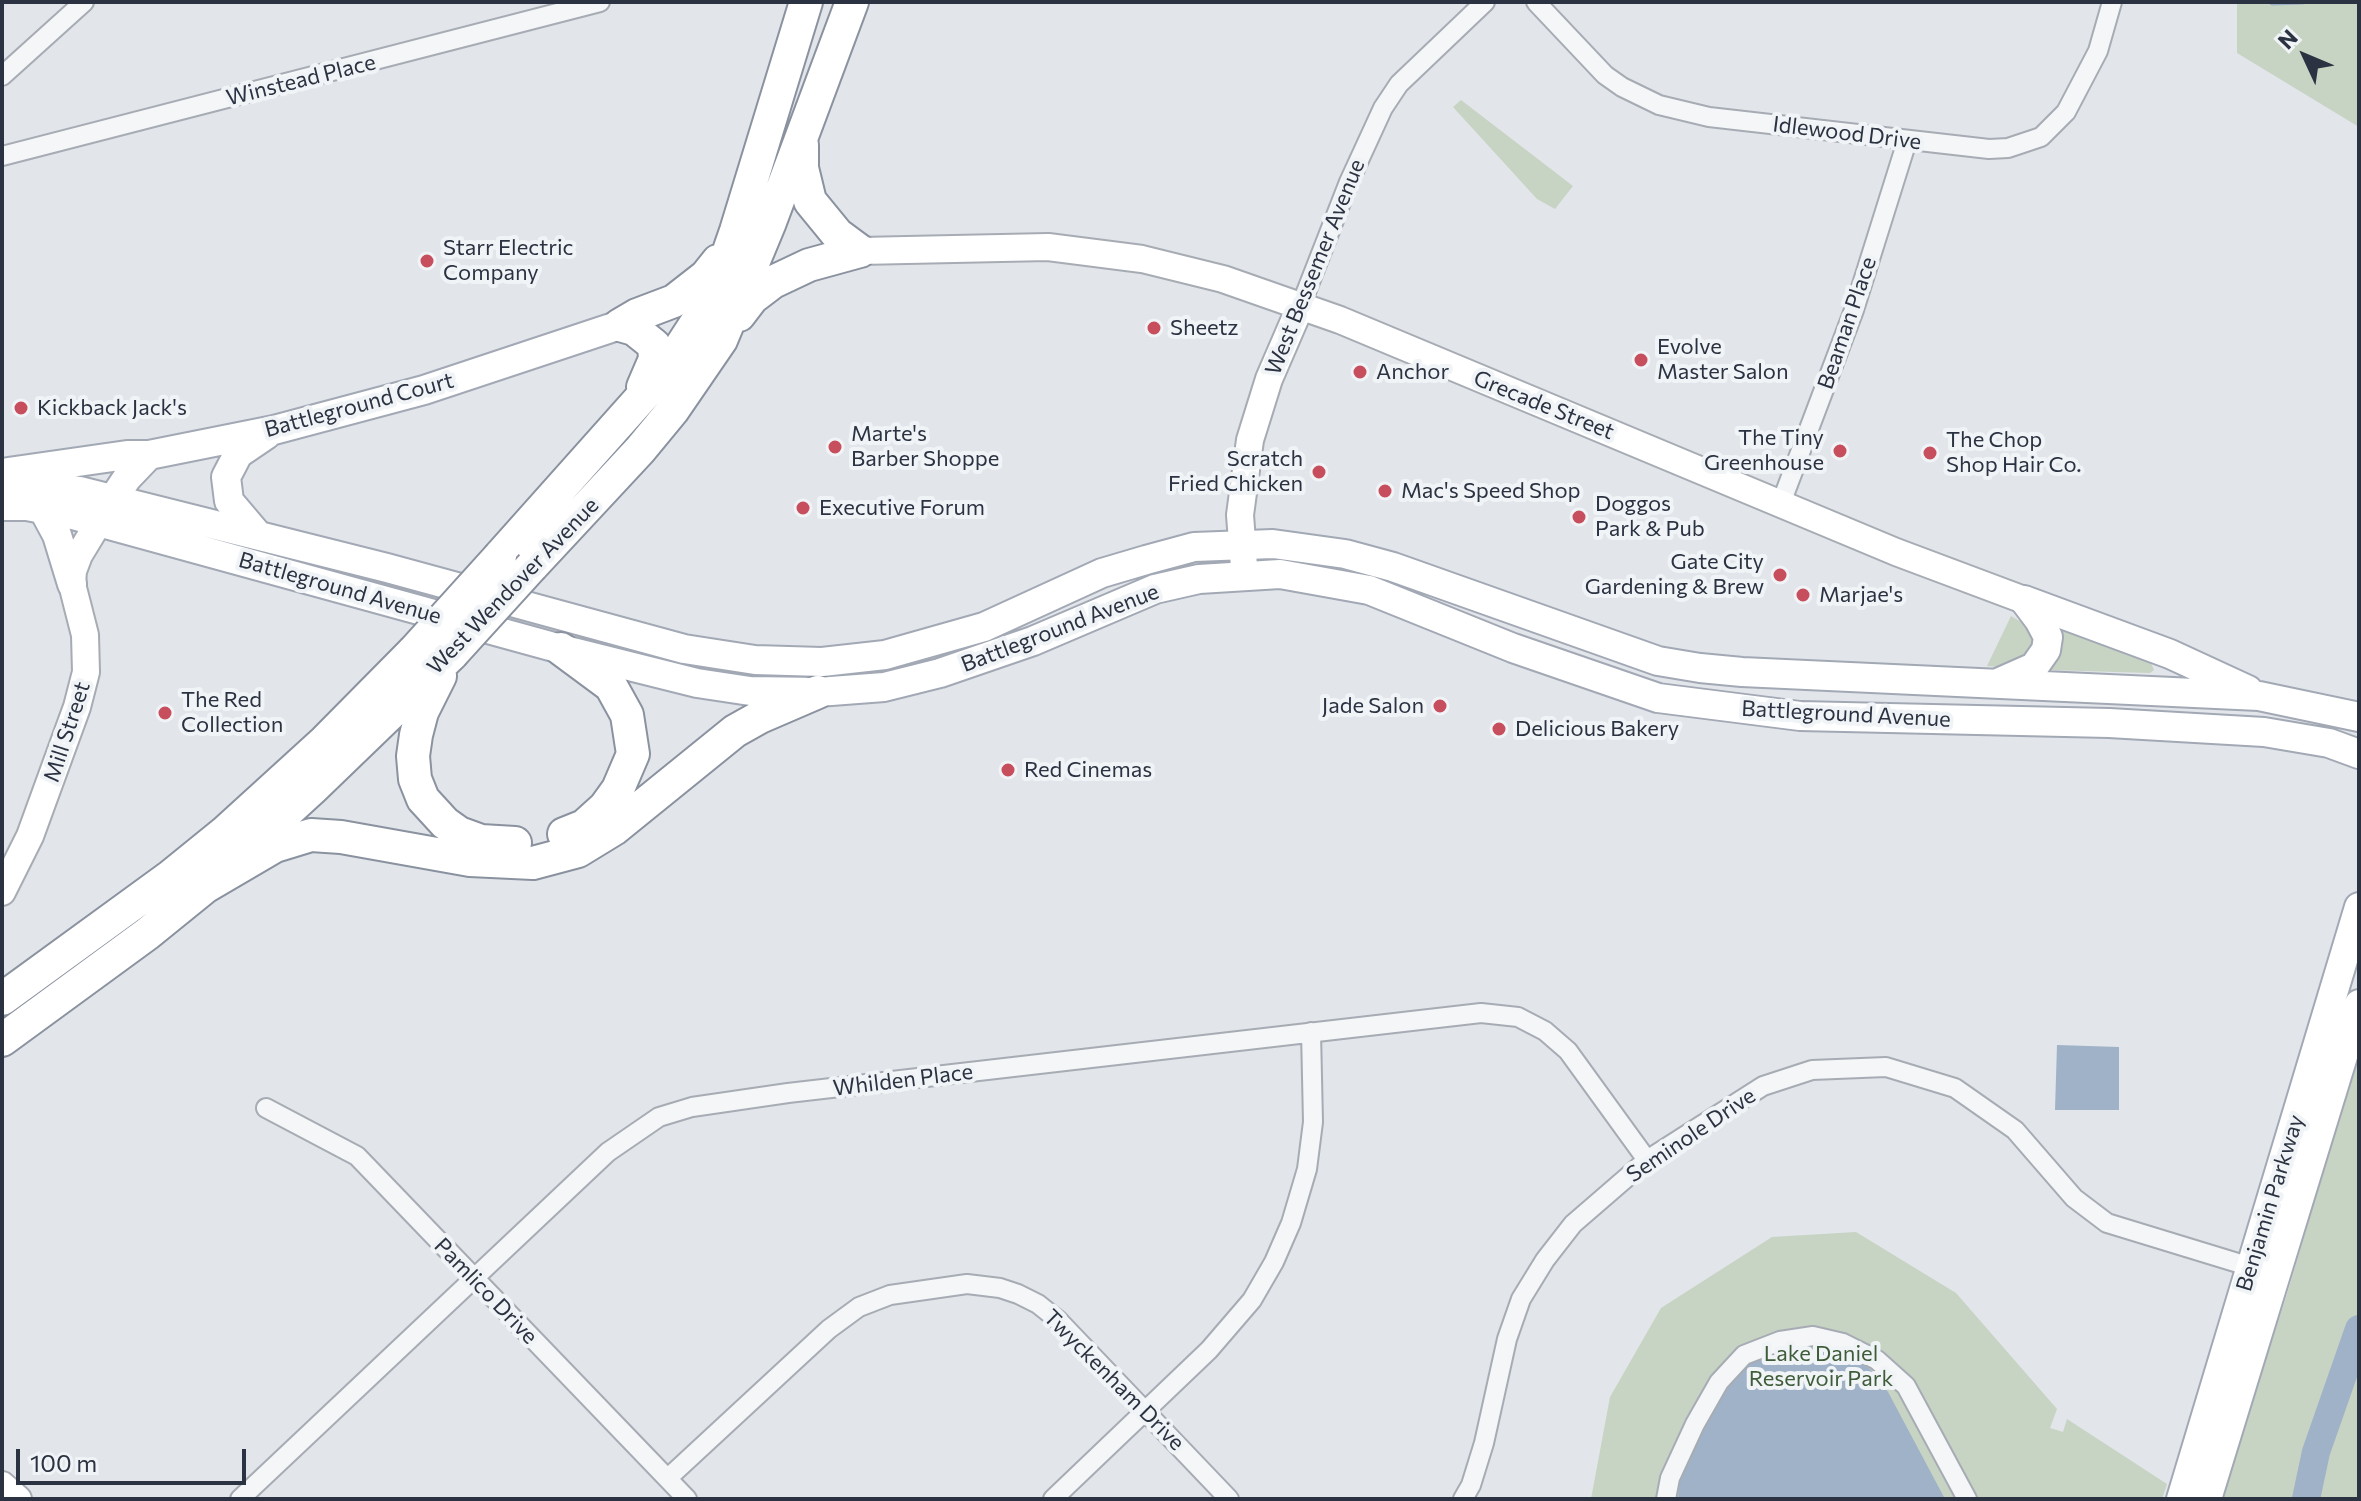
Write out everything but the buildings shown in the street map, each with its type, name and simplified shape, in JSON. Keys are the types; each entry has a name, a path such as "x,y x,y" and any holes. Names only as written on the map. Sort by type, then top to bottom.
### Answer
{"highway":[{"name":"West Wendover Avenue","path":"2,1040 205,887 312,789 452,654 640,450 721,340 770,222 852,2"},
{"name":"West Wendover Avenue","path":"2,999 171,876 303,762 414,651 665,371 718,283 804,4"},
{"path":"802,136 802,168 810,201 837,234 860,251"},
{"path":"620,325 674,301 691,289 706,276 732,243"},
{"path":"721,340 752,298 773,282 809,265 860,251"},
{"path":"620,325 634,329 647,338 655,351 651,370 633,409"},
{"path":"452,654 422,712 413,756 415,779 423,799 445,823 459,833 481,841 503,844 561,836 584,826 605,807 618,789 633,754 627,715 611,686 561,649"},
{"path":"205,887 275,846 311,835 341,837 470,860 533,863 578,851 614,829 735,731 818,692"}],"main road":[{"name":"Battleground Court","path":"2,474 11,470 127,455 149,455 274,430 424,390 620,325"},
{"path":"257,534 229,501 226,477 238,454 274,430"},
{"path":"106,510 127,478 149,455"},
{"name":"Battleground Avenue","path":"2,485 38,485 80,491 106,510 561,649 697,683 750,691 818,692 884,687 940,673 1033,641 1155,589 1199,579 1280,574 1369,590 1513,648 1658,698 1800,716 2109,723 2264,732 2329,743 2359,754"},
{"name":"Battleground Avenue","path":"2,506 106,510 257,534 684,649 755,660 822,662 885,655 984,627 1102,573 1194,547 1273,544 1357,557 1406,571 1658,661 1742,672 2259,696 2359,717"},
{"path":"43,509 57,535 72,584"},
{"path":"1997,684 2034,667 2046,650 2048,637 2024,600"},
{"path":"2024,600 2170,654 2259,696"},
{"path":"2309,739 2338,755 2359,774"},
{"name":"Benjamin Parkway","path":"2181,1499 2359,907"},
{"name":"Benjamin Parkway","path":"2207,1499 2359,1004"}],"street":[{"path":"2,76 84,2"},
{"name":"Winstead Place","path":"2,156 600,2"},
{"name":"West Bessemer Avenue","path":"1245,575 1243,477 1250,440 1269,379 1362,150 1399,84 1485,2"},
{"name":"Idlewood Drive","path":"1536,2 1605,75 1659,105 1709,117 1989,149 2027,144 2041,137 2066,112 2098,51 2112,2"},
{"name":"Beaman Place","path":"1781,503 1854,310 1907,141"},
{"name":"Grecade Street","path":"860,251 1048,247 1142,259 1223,279 1301,305 1896,552 2024,600"},
{"path":"72,584 79,555 106,510"},
{"name":"Mill Street","path":"2,892 30,836 51,782 75,718 86,672 85,635 72,584"},
{"name":"Whilden Place","path":"240,1499 608,1152 659,1117 692,1107 1481,1013 1518,1017 1545,1031 1568,1051 1647,1160"},
{"path":"1053,1499 1209,1350 1252,1300 1274,1262 1291,1223 1307,1169 1313,1122 1311,1032"},
{"name":"Seminole Drive","path":"1463,1499 1471,1485 1484,1443 1507,1339 1521,1299 1545,1260 1573,1224 1647,1160 1763,1086 1812,1070 1886,1067 1955,1088 2015,1130 2074,1198 2107,1223 2251,1267"},
{"name":"Pamlico Drive","path":"266,1108 357,1156 687,1499"},
{"name":"Twyckenham Drive","path":"668,1478 829,1329 859,1307 890,1295 967,1284 1000,1288 1038,1304 1058,1320 1229,1499"},
{"path":"1666,1499 1670,1478 1719,1382 1744,1355 1780,1341 1813,1336 1843,1343 1877,1360 1906,1386 1967,1499"},
{"path":"2,1485 18,1499"}],"green space":[{"path":"2237,2 2359,2 2359,127 2237,53"},
{"path":"1461,100 1573,186 1555,209 1537,199 1453,107"},
{"path":"2011,616 2028,626 2033,633 2035,644 2031,656 2012,668 1987,666"},
{"path":"2054,622 2151,663 2154,670 2150,673 2049,670"},
{"path":"2359,1050 2359,1499 2220,1499 2288,1291"},
{"name":"Lake Daniel Reservoir Park","path":"1856,1232 1956,1293 2057,1409 2050,1428 2063,1432 2067,1419 2167,1484 2162,1499 1591,1499 1610,1397 1661,1308 1772,1237"}],"water":[{"path":"2057,1045 2119,1047 2119,1110 2055,1110"},
{"path":"1802,1348 1828,1349 1849,1356 1870,1369 1888,1392 1945,1499 1678,1499 1679,1484 1691,1451 1727,1385 1744,1367 1775,1352"}],"waterway":[{"path":"2272,3 2303,2"},
{"path":"2306,1499 2316,1452 2359,1329"}],"place":[{"name":"Starr Electric Company","path":"427,261"},
{"name":"Sheetz","path":"1154,328"},
{"name":"Evolve Master Salon","path":"1641,360"},
{"name":"Anchor","path":"1360,372"},
{"name":"Kickback Jack's","path":"21,408"},
{"name":"Marte's Barber Shoppe","path":"835,447"},
{"name":"The Tiny Greenhouse","path":"1840,451"},
{"name":"The Chop Shop Hair Co.","path":"1930,453"},
{"name":"Scratch Fried Chicken","path":"1319,472"},
{"name":"Mac's Speed Shop","path":"1385,491"},
{"name":"Executive Forum","path":"803,508"},
{"name":"Doggos Park & Pub","path":"1579,517"},
{"name":"Gate City Gardening & Brew","path":"1780,575"},
{"name":"Marjae's","path":"1803,595"},
{"name":"Jade Salon","path":"1440,706"},
{"name":"The Red Collection","path":"165,713"},
{"name":"Delicious Bakery","path":"1499,729"},
{"name":"Red Cinemas","path":"1008,770"}]}
